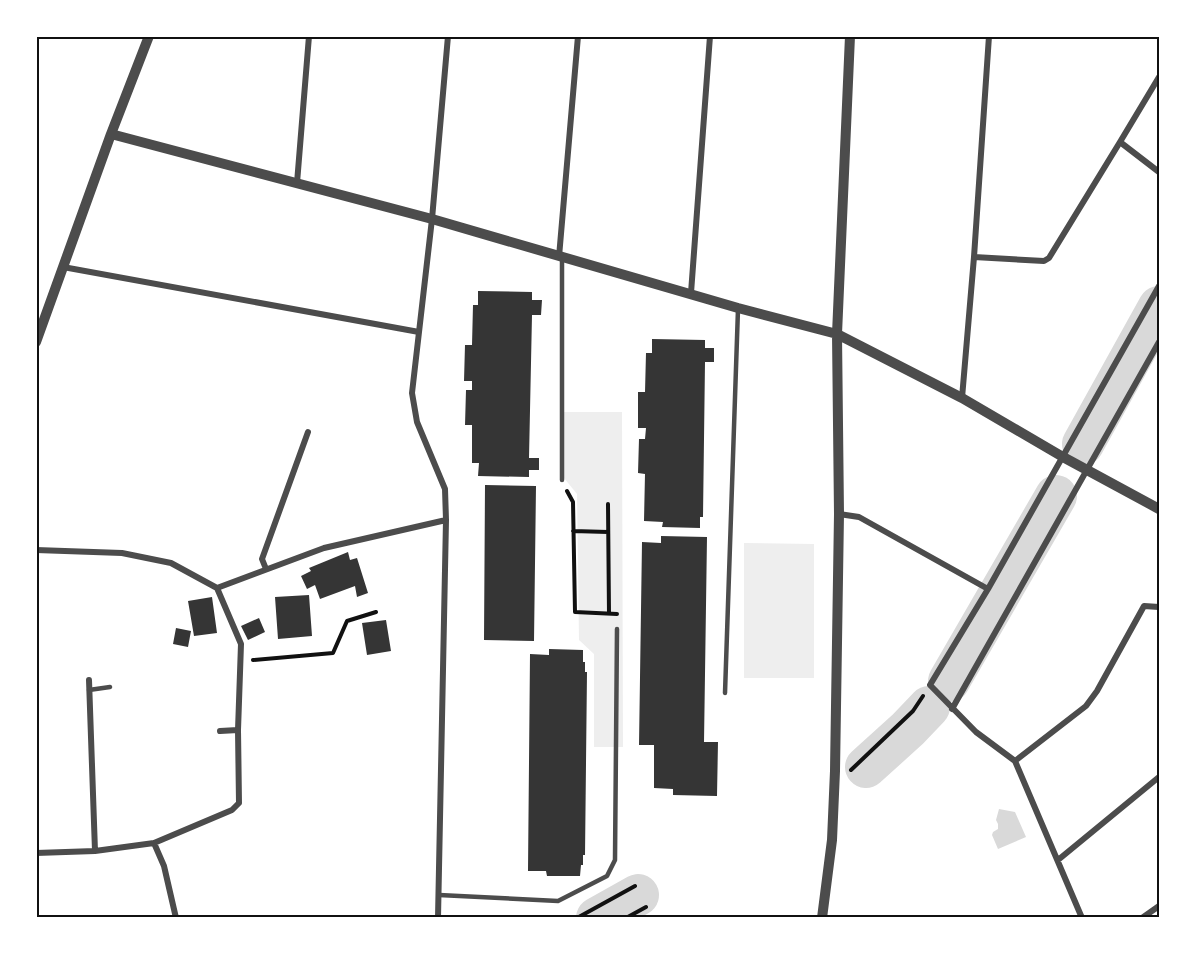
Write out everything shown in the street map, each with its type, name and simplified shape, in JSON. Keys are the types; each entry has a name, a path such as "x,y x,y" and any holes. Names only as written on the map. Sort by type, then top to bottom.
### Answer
{"street":[{"path":"36,342 149,36"},
{"path":"297,183 309,36"},
{"path":"438,918 445,489 417,422 412,393 432,219 448,36"},
{"path":"561,257 578,36"},
{"path":"691,293 710,36"},
{"path":"822,918 832,840 836,771 839,513 837,334 850,36"},
{"path":"962,398 989,36"},
{"path":"974,257 1044,261 1049,258 1159,77"},
{"path":"111,134 432,219 738,308 837,334 962,398 1063,457 1159,509"},
{"path":"1120,142 1159,172"},
{"path":"63,267 419,332"},
{"path":"1082,918 1015,761 976,732 930,685 988,589 1159,286"},
{"path":"952,709 1159,342"},
{"path":"266,569 262,560 308,432"},
{"path":"839,513 859,517 988,589"},
{"path":"217,588 324,548 446,520"},
{"path":"36,550 122,553 171,563 217,588 241,644 238,730 239,803 232,810 154,843 95,851 36,853"},
{"path":"1015,761 1086,706 1097,691 1144,606 1159,607"},
{"path":"89,680 95,851"},
{"path":"220,731 238,730"},
{"path":"1058,860 1159,777"},
{"path":"154,843 164,866 176,918"},
{"path":"1142,918 1159,906"}],"lane":[{"path":"561,257 561,480"},
{"path":"725,693 738,308"},
{"path":"439,895 558,901 607,876 615,860 617,629"},
{"path":"89,690 110,687"}],"path":[{"path":"561,480 573,502 575,612 617,614 617,629"},
{"path":"608,504 609,613"},
{"path":"573,531 609,532"},
{"path":"241,661 333,653 347,621 376,612"},
{"path":"836,771 853,769 913,711 930,685"},
{"path":"577,918 635,886"},
{"path":"626,918 646,907"}],"shaded area":[{"path":"564,412 622,412 623,747 594,747 594,654 579,640 577,494 564,478"},
{"path":"744,543 814,544 814,678 744,678"},
{"path":"999,809 1015,812 1026,837 998,849 992,835 998,829 996,820"}],"building":[{"path":"478,291 532,292 532,300 542,300 541,315 532,315 529,458 539,458 539,470 529,470 529,477 478,476 479,463 472,463 472,425 465,425 466,390 472,390 472,381 464,381 465,345 472,345 473,305 478,305"},
{"path":"652,339 705,340 705,348 714,348 714,362 705,362 703,517 700,517 700,528 662,527 663,522 644,521 645,474 638,473 639,439 645,439 646,428 638,428 638,392 645,392 646,353 652,353"},
{"path":"485,485 536,486 534,641 484,640"},
{"path":"661,536 707,537 704,742 718,742 717,796 673,795 673,789 654,788 654,745 639,745 642,542 661,543"},
{"path":"348,552 350,560 357,558 368,593 357,597 355,586 320,599 315,585 307,589 301,576 311,571 309,568"},
{"path":"309,595 312,636 278,639 275,597"},
{"path":"212,597 217,633 194,636 188,601"},
{"path":"259,618 265,632 248,640 241,626"},
{"path":"386,620 391,651 367,655 362,623"},
{"path":"176,628 191,631 188,647 173,644"},
{"path":"549,649 583,650 583,662 585,662 585,672 587,672 585,855 583,855 580,876 547,876 546,871 528,871 530,654 549,655"}],"waterway":[{"path":"1083,444 1159,307"},
{"path":"949,681 1056,496"},
{"path":"866,767 929,707"},
{"path":"597,918 638,895"}]}
